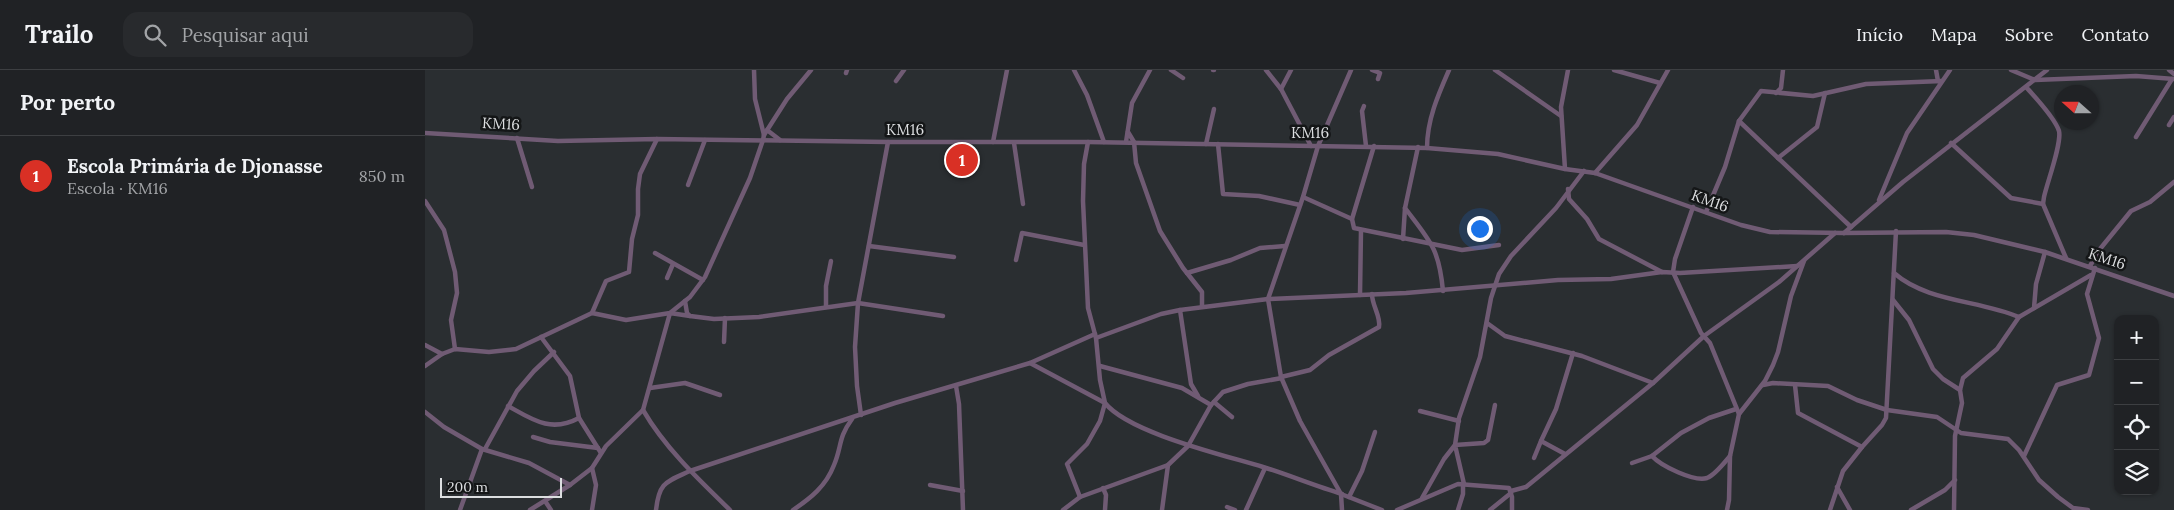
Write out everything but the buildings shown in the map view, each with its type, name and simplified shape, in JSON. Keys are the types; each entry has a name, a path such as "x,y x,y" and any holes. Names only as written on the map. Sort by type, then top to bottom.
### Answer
{"street":[{"path":"754,70 755,99 765,135"},
{"path":"530,510 545,502 592,468 599,451 643,410 670,313 685,301 703,280 750,178 765,135 787,99 811,70"},
{"path":"896,81 904,70"},
{"path":"993,142 1007,70"},
{"path":"1074,70 1085,89 1104,142"},
{"path":"1126,142 1132,103 1150,70"},
{"path":"1171,70 1183,78"},
{"path":"1265,70 1281,89 1311,146"},
{"path":"1281,89 1291,70"},
{"path":"1342,510 1341,494 1300,421 1281,377 1268,299 1303,197 1318,146 1351,70"},
{"path":"1372,70 1380,73 1378,79"},
{"path":"1427,148 1427,129 1449,70"},
{"path":"1495,70 1561,116"},
{"path":"1565,169 1561,98 1567,70"},
{"path":"1614,70 1660,83"},
{"path":"1595,173 1637,125 1668,70"},
{"path":"1776,93 1781,88 1783,70"},
{"path":"1936,70 1940,81"},
{"path":"1879,202 1905,138 1940,81 1950,70"},
{"path":"2011,70 2035,80 2172,74"},
{"path":"1844,234 1879,202 1951,143 2047,70"},
{"path":"2136,137 2172,74"},
{"path":"1706,212 1725,167 1739,121 1761,91 1804,97 1866,84 1940,81"},
{"path":"2027,86 2056,124 2059,133 2059,144 2043,197 2043,204 2066,258"},
{"path":"1781,88 1785,94"},
{"path":"1778,158 1817,127 1825,93"},
{"path":"1363,106 1366,146"},
{"path":"1206,144 1214,109"},
{"path":"2169,125 2174,117"},
{"path":"1739,121 1851,227"},
{"path":"1128,132 1134,142 1136,163 1160,231 1187,273 1202,292 1202,306"},
{"name":"KM16","path":"425,133 557,141 705,140 765,135 780,140 888,142 1134,142 1374,146 1418,147 1499,154 1565,169 1595,173 1741,225 1770,232 1844,234 1897,231 1957,233 2066,258 2174,296"},
{"path":"765,135 780,140"},
{"path":"517,138 531,187"},
{"path":"592,313 606,281 629,272 631,239 637,220 640,174 657,139"},
{"path":"688,185 705,140"},
{"path":"861,414 855,347 857,303 888,142"},
{"path":"1014,142 1023,204"},
{"path":"1080,497 1067,464 1090,438 1100,420 1105,403 1089,308 1084,245 1083,164 1088,142"},
{"path":"1951,143 2011,198 2043,204"},
{"path":"1218,144 1223,194 1259,196 1300,205"},
{"path":"1374,146 1352,220 1354,228 1433,245 1468,250 1499,245"},
{"path":"1403,239 1405,208 1418,147"},
{"path":"1458,510 1463,494 1463,484 1455,445 1459,421 1479,357 1495,286 1511,256 1555,208 1584,171"},
{"path":"2023,456 2057,385 2089,375 2099,338 2087,294 2097,254 2131,210 2150,202 2174,182"},
{"path":"1568,189 1569,199 1587,219 1599,239 1661,272"},
{"path":"1303,197 1352,220"},
{"path":"1560,200 1569,199"},
{"path":"425,201 445,230 455,272 457,293 451,320 455,349"},
{"path":"1693,207 1675,259 1673,272 1704,336 1710,343 1739,414"},
{"path":"1405,208 1433,245 1441,269 1443,291"},
{"path":"1360,295 1361,230"},
{"path":"1830,510 1843,471 1884,423 1887,410 1897,231"},
{"path":"1016,260 1022,233 1084,245"},
{"path":"1490,510 1511,492 1526,487 1653,383 1704,336 1804,262 1835,233"},
{"path":"869,246 955,257"},
{"path":"1187,273 1213,266 1225,260 1231,260 1260,248 1285,246"},
{"path":"2034,308 2037,280 2045,252"},
{"path":"655,253 703,280"},
{"path":"825,307 826,286 831,261"},
{"path":"1727,510 1730,456 1739,414 1768,376 1778,352 1791,296 1804,262"},
{"path":"667,278 673,264"},
{"path":"656,510 660,488 666,482 690,471 861,414 1030,363 1095,336 1161,314 1202,306 1268,299 1443,291 1558,280 1611,279 1661,272 1797,266"},
{"path":"1894,273 1917,289 1971,302 2019,317"},
{"path":"1954,510 1956,430 1962,403 1960,390 1963,378 1997,349 2019,317 2091,275"},
{"path":"1063,510 1080,497 1168,465 1188,446 1212,403 1226,390 1310,370 1329,355 1379,327 1379,318 1372,294"},
{"path":"1893,300 1909,320 1933,369 1960,390"},
{"path":"685,301 687,314 690,316"},
{"path":"425,366 442,354 455,349 489,352 511,350 592,313 632,320 670,313 725,318 759,317 857,303 943,316"},
{"path":"1180,310 1190,365 1191,384 1198,396"},
{"path":"724,342 725,318"},
{"path":"1487,323 1505,336 1573,354 1653,383"},
{"path":"541,336 570,376 579,418 599,451"},
{"path":"425,345 442,354"},
{"path":"460,510 483,449 508,406 523,383 554,352"},
{"path":"1534,458 1556,410 1573,354"},
{"path":"1030,363 1105,403 1115,413 1188,446 1265,468 1381,510"},
{"path":"1100,366 1183,388 1212,403 1232,418"},
{"path":"1768,376 1773,383"},
{"path":"650,388 685,383 720,395"},
{"path":"1763,385 1773,383 1832,387 1857,400 1887,410 1937,417 1965,434 2008,439 2023,456 2039,480 2058,497 2073,508 2088,510"},
{"path":"1795,385 1798,413 1862,447"},
{"path":"956,386 959,404 963,510"},
{"path":"1422,498 1444,459 1455,445 1484,443 1488,440 1495,405"},
{"path":"508,406 549,425 567,424 579,418"},
{"path":"1632,463 1652,456 1681,433 1709,418 1736,409"},
{"path":"643,410 650,423 690,471 730,510"},
{"path":"1420,411 1459,421"},
{"path":"425,412 444,427 483,449 537,466 570,485"},
{"path":"793,510 815,494 825,482 834,465 843,431 853,418"},
{"path":"1349,497 1362,471 1375,432"},
{"path":"533,437 599,451"},
{"path":"1541,442 1565,454"},
{"path":"1652,456 1662,465 1700,479 1710,476 1730,456"},
{"path":"1162,510 1168,465"},
{"path":"592,468 597,485 592,510"},
{"path":"1246,510 1265,468"},
{"path":"1911,510 1945,490 1955,480"},
{"path":"1397,510 1446,488 1463,484 1505,487 1511,492 1512,510"},
{"path":"930,485 963,490"},
{"path":"1837,487 1850,510"},
{"path":"1103,488 1106,495 1105,510"},
{"path":"1341,494 1381,510"},
{"path":"545,502 551,510"},
{"path":"1227,507 1235,510"}],"place":[{"name":"Escola Primária de Djonasse","path":"962,160"}]}
